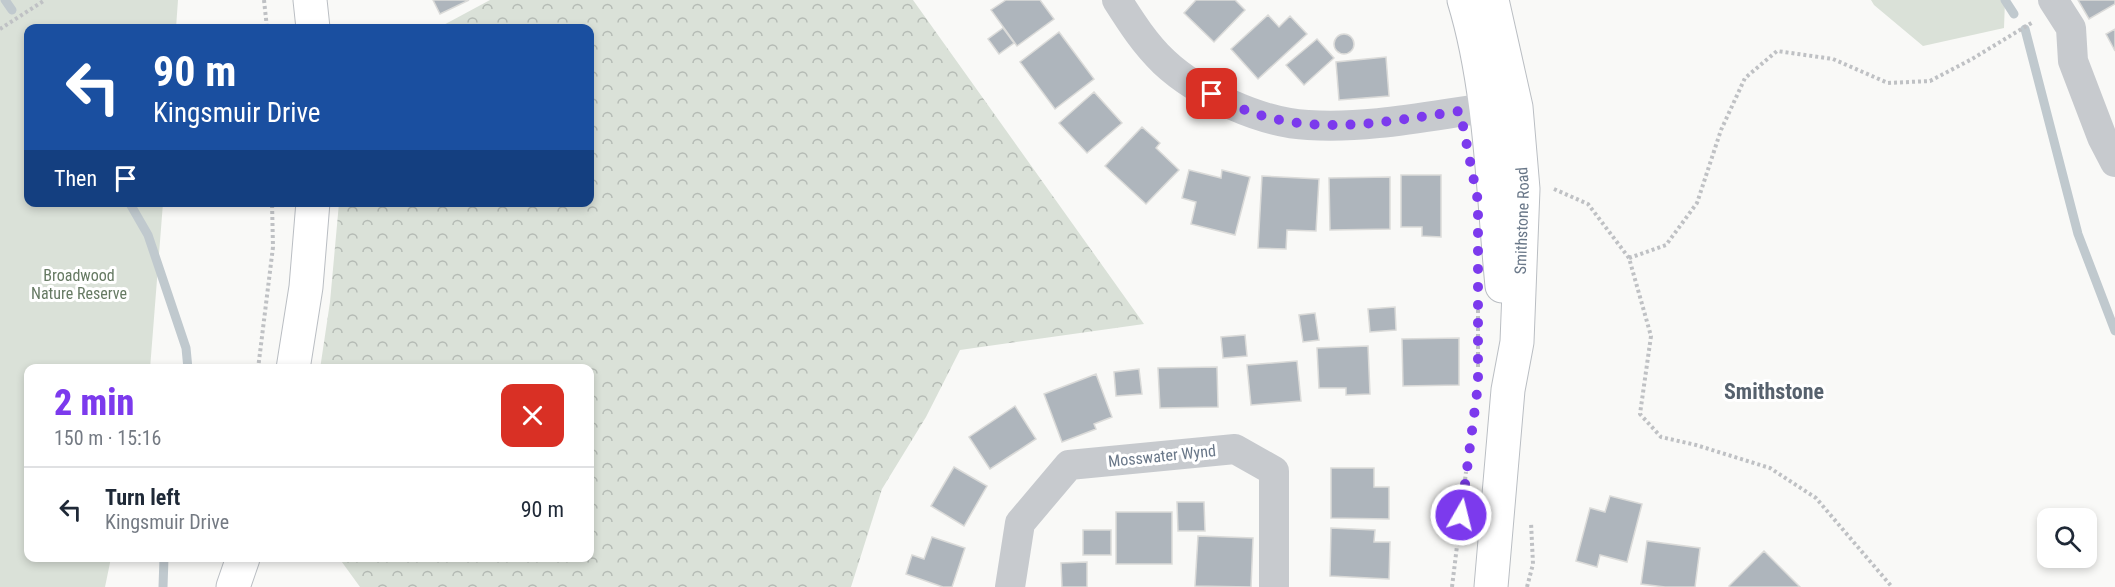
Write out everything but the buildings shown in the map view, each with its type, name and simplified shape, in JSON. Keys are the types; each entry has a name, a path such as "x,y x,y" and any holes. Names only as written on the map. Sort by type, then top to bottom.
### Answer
{"street":[{"path":"310,0 312,24"},
{"path":"1118,0 1138,33 1165,63 1195,84 1229,105 1269,119 1307,126 1350,125 1486,108 1498,102 1491,0"},
{"name":"Smithstone Road","path":"1464,0 1486,108 1511,371"},
{"name":"Smithstone Road","path":"1491,0 1516,107 1523,189 1517,342 1511,371 1491,587"},
{"path":"2055,4 2071,28 2073,61 2102,137 2115,162"},
{"path":"294,364 306,287 313,207"},
{"name":"Mosswater Wynd","path":"1010,587 1020,523 1069,465 1235,449 1274,471 1274,587"},
{"path":"233,587 242,562"}],"path":[{"path":"0,29 45,0"},
{"path":"264,0 267,24"},
{"path":"1629,258 1666,245 1697,203 1721,130 1745,78 1777,51 1833,59 1888,83 1930,81 2055,4"},
{"path":"1523,189 1553,189 1588,204 1629,258 1651,336 1640,414 1661,437 1696,445 1770,468 1816,498 1892,587"},
{"path":"259,364 273,247 272,207"},
{"path":"1478,304 1478,374"},
{"path":"1452,587 1467,466"}],"green space":[{"name":"Broadwood Nature Reserve","path":"0,0 178,0 176,24 24,24 24,207 163,207 150,364 24,364 24,562 110,562 105,587 0,587"},
{"path":"490,0 913,0 1144,324 960,350 926,417 882,489 851,587 360,587 342,562 594,562 594,364 321,364 330,302 339,207 594,207 594,24 445,24"},
{"path":"1871,0 2005,0 2004,28 1923,46"}],"waterway":[{"path":"5,0 12,10"},
{"path":"2005,0 2014,14"},
{"path":"2025,29 2078,234 2115,331"},
{"path":"132,207 148,235 186,348 188,364"},
{"path":"163,587 164,562"}],"district":[{"name":"Smithstone","path":"1774,391"}],"route":[{"path":"1212,94 1229,105 1269,119 1307,126 1402,120 1460,111 1478,201 1478,385 1461,515"}]}
